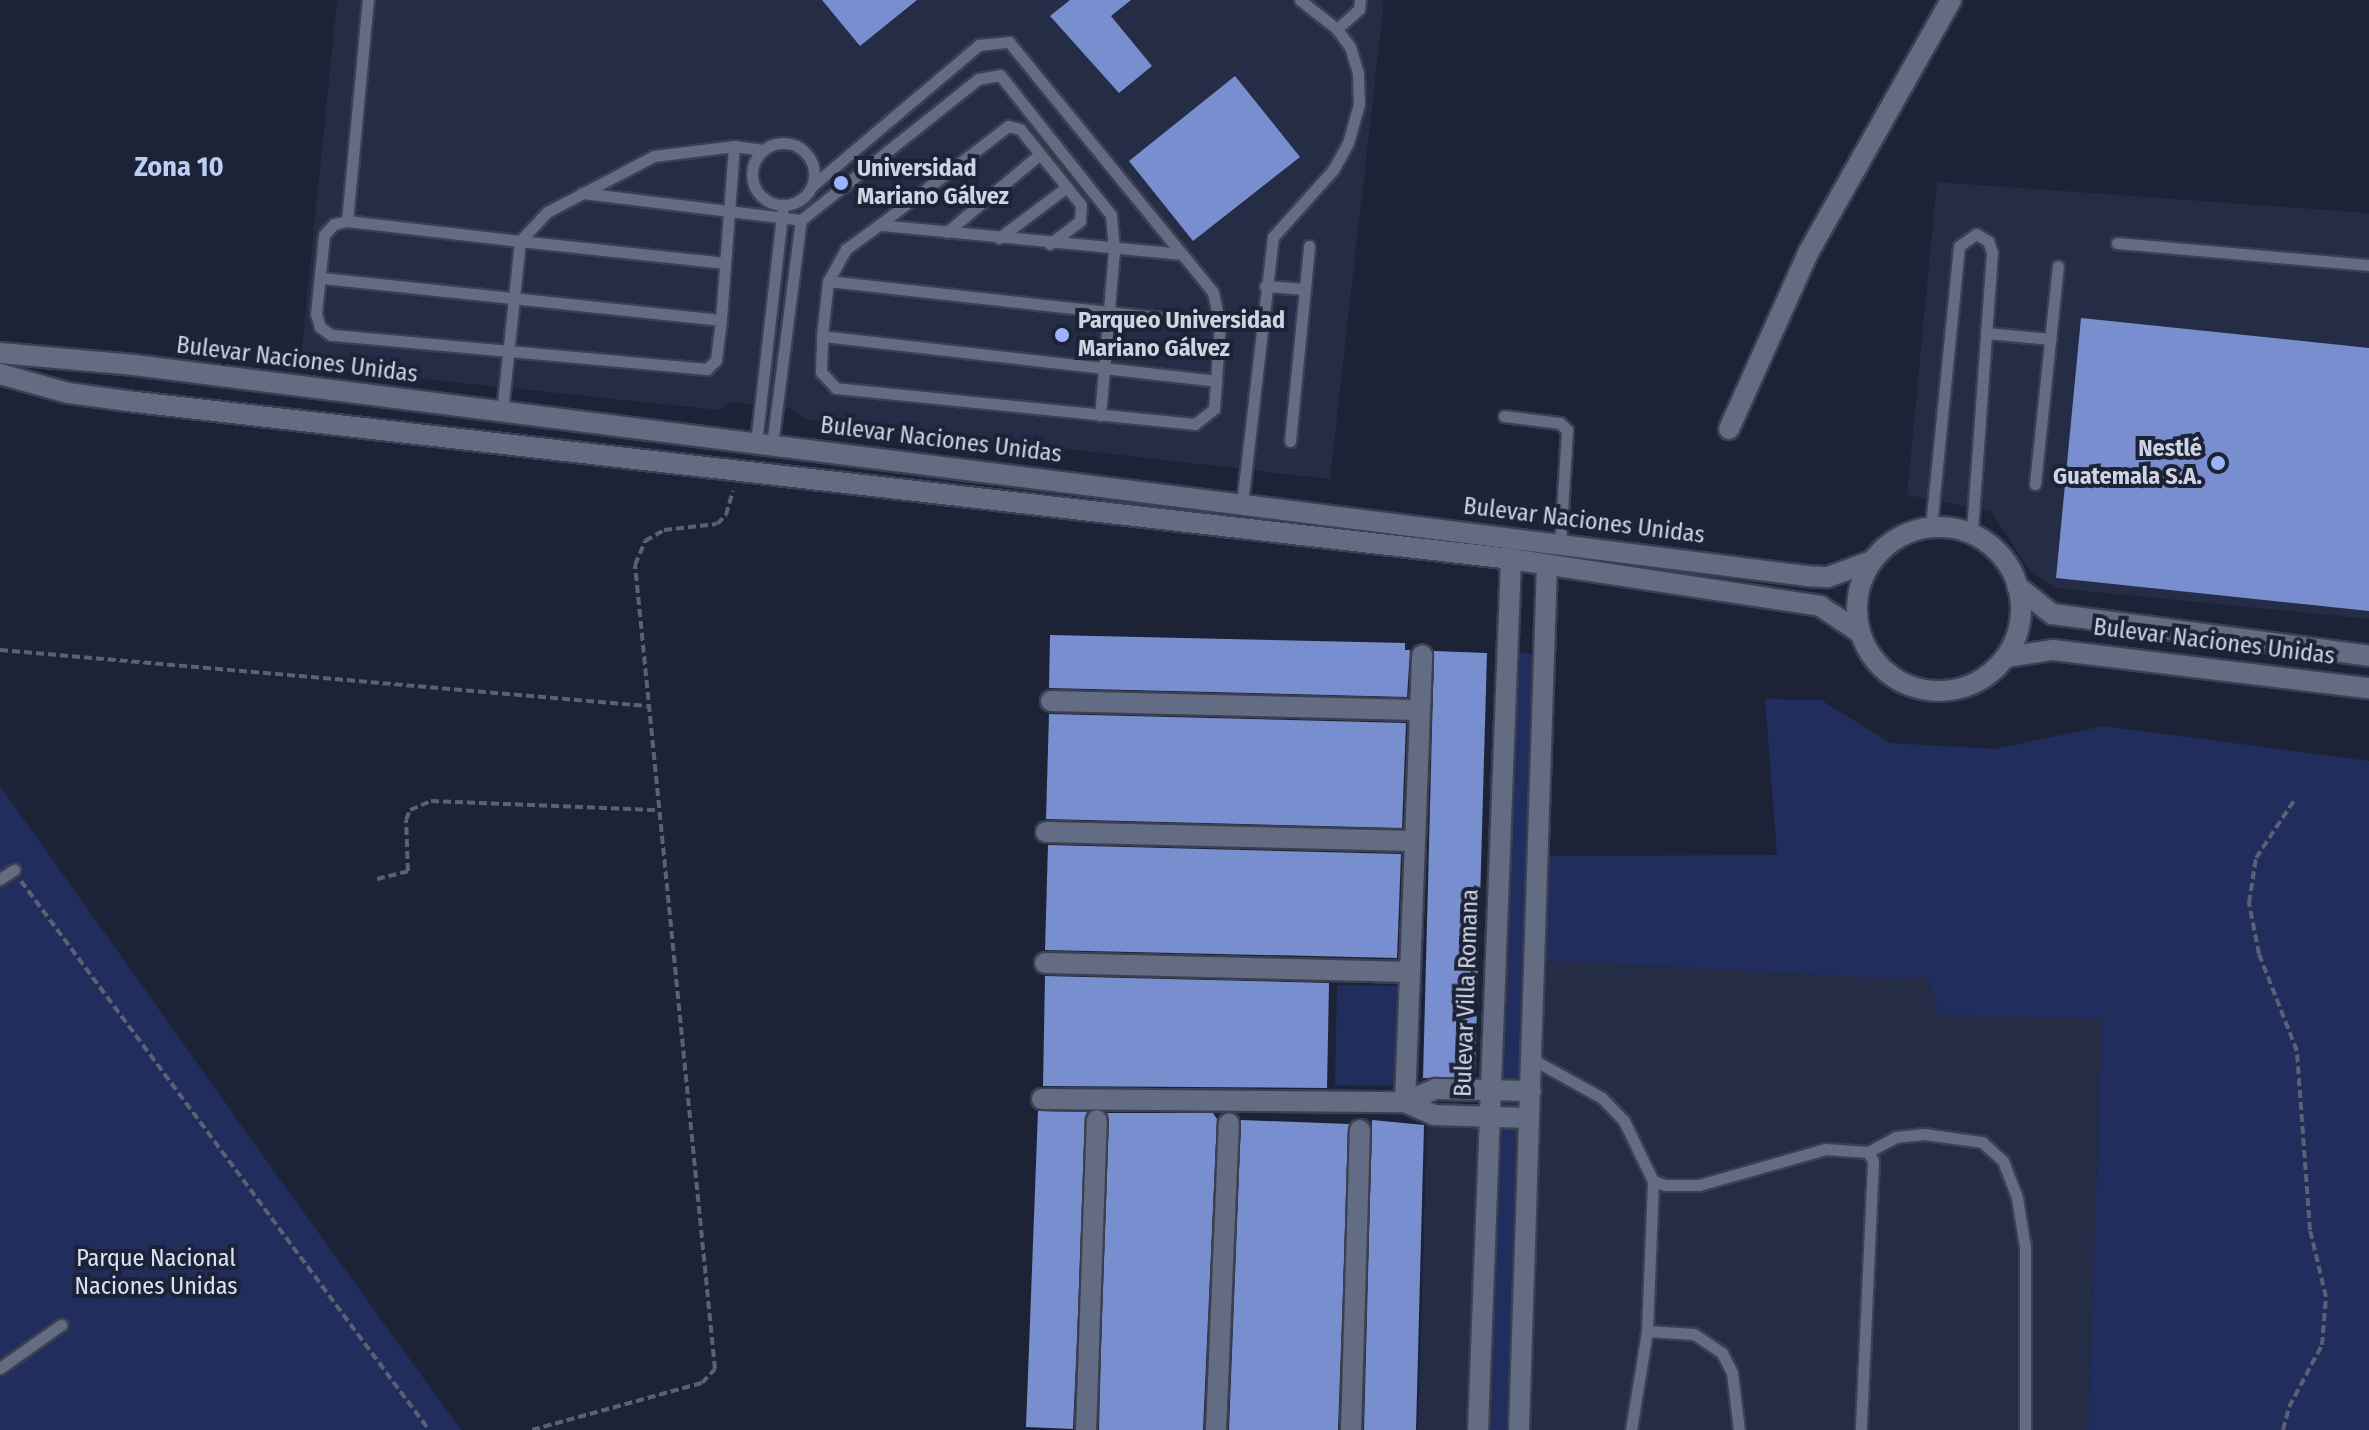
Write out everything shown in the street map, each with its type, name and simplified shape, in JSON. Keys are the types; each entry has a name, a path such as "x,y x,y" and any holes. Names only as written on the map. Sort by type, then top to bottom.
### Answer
{"street":[{"path":"1729,429 1808,253 1951,0"},
{"name":"Bulevar Naciones Unidas","path":"0,353 134,365 1828,577 1872,561"},
{"path":"6,379 79,360"},
{"path":"127,401 119,378 134,365"},
{"name":"Bulevar Naciones Unidas","path":"6,379 127,401 735,473 1511,559 1820,606 1859,632"},
{"path":"1931,527 1972,534 1996,550 2017,586 2020,623 2006,657 1994,671 1962,689 1925,691 1884,671 1859,632 1857,595 1872,561 1892,541 1931,527"},
{"name":"Bulevar Villa Romana","path":"1478,1430 1511,559"},
{"path":"1519,1430 1547,565"},
{"name":"Bulevar Naciones Unidas","path":"2017,586 2052,614 2066,617 2369,656"},
{"name":"Bulevar Naciones Unidas","path":"2006,657 2053,650 2369,688"},
{"path":"1405,1102 1417,710 1422,655"},
{"path":"1051,701 1417,710"},
{"path":"1046,832 1413,841"},
{"path":"1045,963 1410,972"},
{"path":"1042,1099 1405,1102 1436,1089 1531,1091"},
{"path":"1405,1102 1434,1115 1529,1118"},
{"path":"1086,1430 1097,1120"},
{"path":"1216,1430 1229,1123"},
{"path":"1351,1430 1360,1130"}],"lane":[{"path":"347,221 368,0"},
{"path":"1242,504 1273,237 1333,170 1348,143 1359,104 1358,73 1337,29 1300,0"},
{"path":"1337,29 1359,9 1360,0"},
{"path":"763,150 753,167 754,187 768,202 783,205 798,201 979,45 1002,40 1020,51 1213,292 1220,324 1214,409 1200,423 836,388 821,372 828,281 846,249 1002,127 1020,129 1067,187 1083,215 1050,244"},
{"path":"582,193 801,220 978,79 994,74 1010,82 1105,201 1114,229 1100,415"},
{"path":"502,412 520,241 547,212 654,156 734,146 763,150 782,143 801,149 812,166 812,186"},
{"path":"725,263 347,221 334,224 324,235 316,314 320,327 331,335 695,372 716,360 721,320 734,146"},
{"path":"947,232 1040,154"},
{"path":"999,238 1067,187"},
{"path":"764,444 783,205"},
{"path":"764,444 801,220"},
{"path":"879,225 1050,244 1182,254"},
{"path":"1931,527 1959,246 1976,234 1992,252 1972,534"},
{"path":"2117,243 2369,265"},
{"path":"1290,441 1309,246"},
{"path":"2035,484 2058,266"},
{"path":"322,278 514,295 721,320"},
{"path":"828,281 1220,324"},
{"path":"1265,286 1305,289"},
{"path":"1986,333 2051,339"},
{"path":"822,336 1105,371 1216,381"},
{"path":"1504,416 1560,423 1567,430 1560,544"},
{"path":"0,879 14,870"},
{"path":"1532,1059 1572,1077 1614,1110 1653,1181 1647,1331 1631,1430"},
{"path":"1653,1181 1689,1187 1825,1149 1868,1152 1896,1137 1939,1135 1982,1142 2003,1161 2017,1198 2025,1247 2025,1430"},
{"path":"1861,1430 1873,1161 1868,1152"},
{"path":"0,1368 61,1325"},
{"path":"1647,1331 1694,1334 1722,1353 1732,1373 1739,1430"}],"path":[{"path":"532,1430 702,1383 715,1369 647,706 637,554 645,541 664,530 717,524 732,500 735,473"},
{"path":"0,650 647,706"},
{"path":"2283,1430 2289,1407 2322,1345 2326,1297 2310,1230 2297,1051 2259,954 2249,903 2256,858 2295,799"},
{"path":"377,879 408,871 406,820 410,810 431,801 659,810"},
{"path":"14,870 429,1430"}],"shaded area":[{"name":"Universidad Mariano Gálvez","path":"337,0 1384,0 1330,479 805,419 793,409 732,402 719,410 300,366"},
{"path":"1937,182 2369,213 2369,619 2056,588 2030,571 1991,511 1907,495"},
{"path":"1543,960 1900,979 1927,976 1939,1015 2102,1019 2088,1430 1530,1430"},
{"path":"1427,1120 1489,1121 1478,1430 1418,1430"}],"green space":[{"path":"1507,651 1544,655 1519,1430 1478,1430"},
{"path":"1765,699 1821,700 1890,743 1996,749 2103,726 2369,761 2369,1430 2088,1430 2102,1019 1939,1015 1927,976 1900,979 1543,960 1545,856 1777,855"},
{"name":"Parque Nacional Naciones Unidas","path":"0,786 271,1167 461,1430 0,1430"},
{"path":"1337,985 1397,986 1396,1086 1335,1085"}],"building":[{"path":"822,0 917,0 860,46"},
{"path":"1070,0 1131,0 1111,16 1152,66 1119,93 1050,16"},
{"path":"1235,76 1300,157 1193,241 1129,161"},
{"name":"Nestlé Guatemala S.A.","path":"2081,318 2369,348 2369,611 2056,578"},
{"path":"1050,635 1405,643 1405,650 1410,650 1407,697 1049,688"},
{"path":"1434,651 1487,653 1475,1077 1423,1078"},
{"path":"1049,714 1406,723 1402,828 1046,819"},
{"path":"1048,845 1401,854 1397,958 1045,950"},
{"path":"1045,976 1329,983 1327,1088 1043,1086"},
{"path":"1038,1111 1087,1112 1073,1429 1026,1427"},
{"path":"1107,1113 1213,1113 1217,1119 1203,1430 1099,1430"},
{"path":"1241,1120 1349,1124 1338,1430 1229,1430"},
{"path":"1372,1120 1424,1125 1416,1430 1364,1430"}],"place":[{"name":"Universidad Mariano Gálvez","path":"841,183"},
{"name":"Parqueo Universidad Mariano Gálvez","path":"1062,335"},
{"name":"Nestlé Guatemala S.A.","path":"2218,463"}],"district":[{"name":"Zona 10","path":"179,167"}]}
